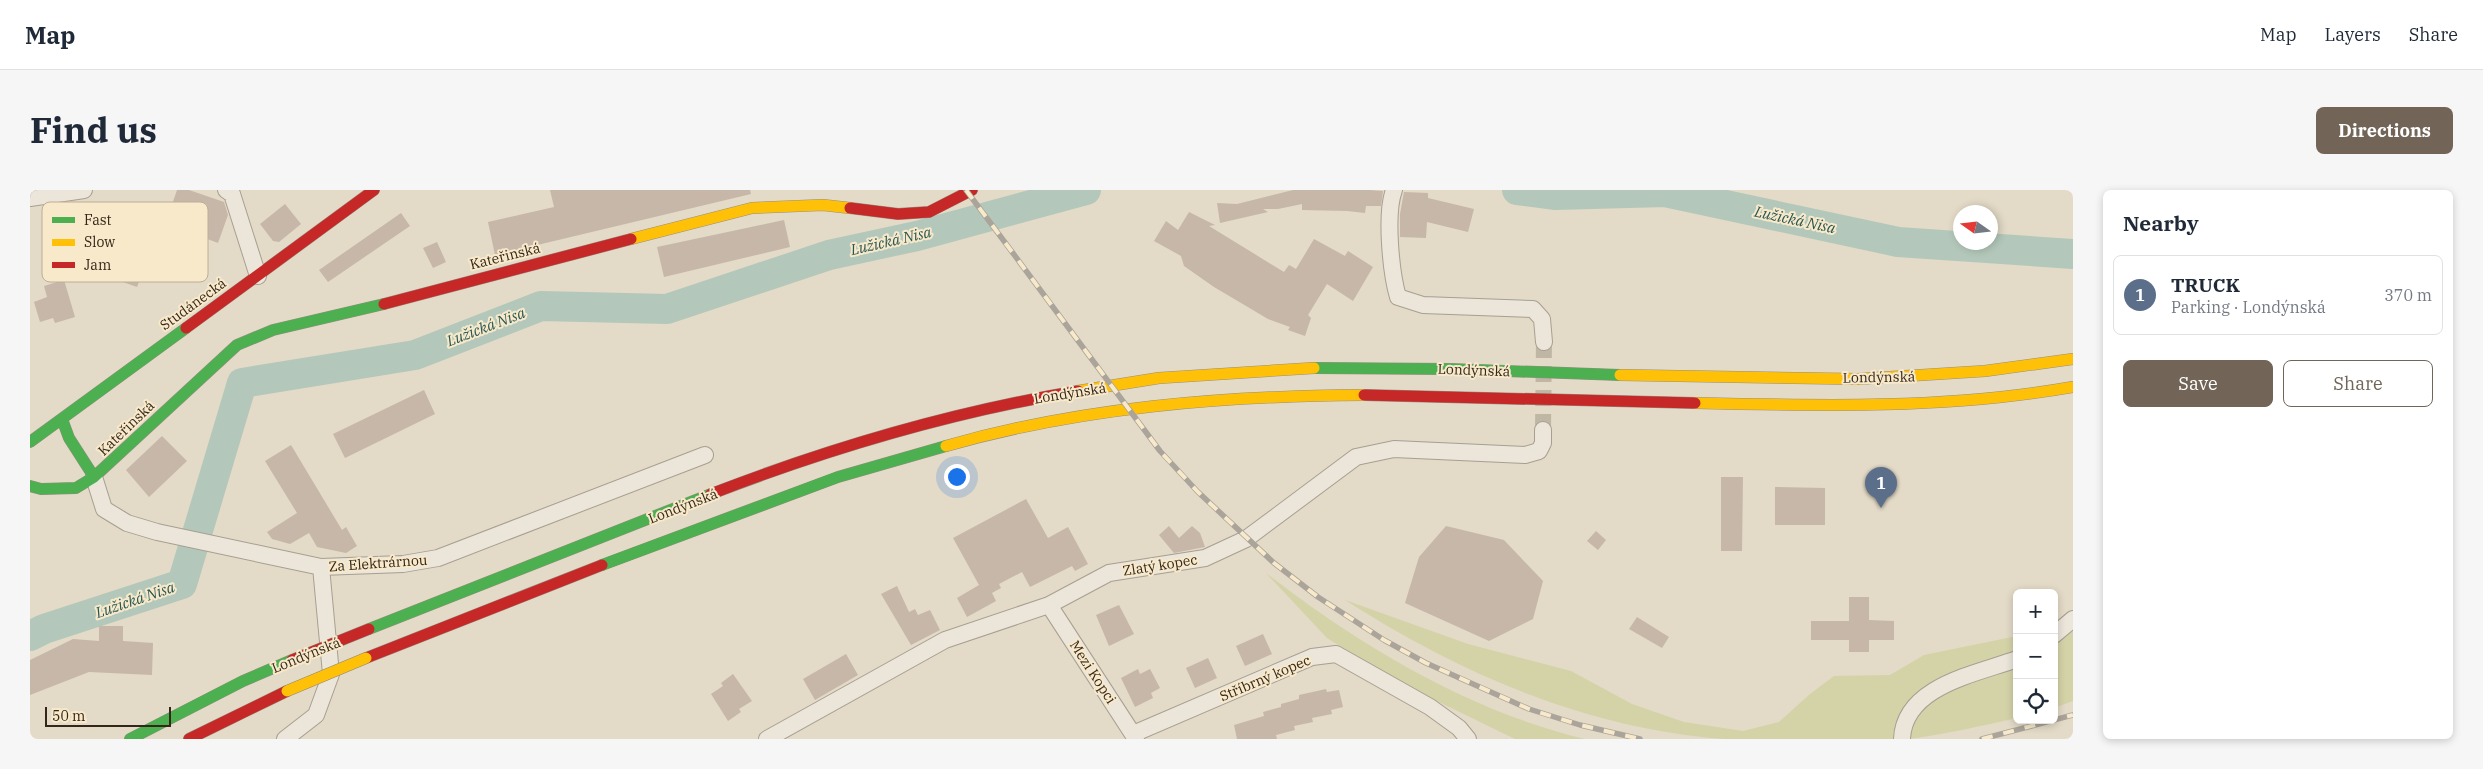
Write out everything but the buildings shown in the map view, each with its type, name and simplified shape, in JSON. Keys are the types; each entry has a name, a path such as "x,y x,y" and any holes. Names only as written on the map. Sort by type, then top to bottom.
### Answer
{"main road":[{"name":"Studánecká","path":"30,442 374,190"},
{"name":"Kateřinská","path":"30,486 41,489 76,488 94,477 237,345 273,330 348,313 752,208 823,205 898,214 929,212 946,205 972,190"},
{"name":"Londýnská","path":"130,739 243,681 292,660 776,469 868,439 1011,402 1159,378 1313,368 1450,369 1858,379 1985,371 2073,359"},
{"name":"Londýnská","path":"189,739 287,691 366,658 565,579 838,477 974,438 1060,420 1155,406 1272,396 1376,395 1835,406 1964,401 2028,395 2073,387"},
{"name":"Kateřinská","path":"62,419 69,438 94,477"}],"street":[{"path":"30,198 84,190"},
{"path":"226,190 232,194 258,276"},
{"path":"1393,192 1392,278 1398,297 1423,304 1533,309 1542,319 1544,342"},
{"name":"Zlatý kopec","path":"767,739 945,640 1049,605 1109,573 1205,558 1246,539 1356,457 1394,449 1525,455 1538,451 1543,443 1543,430"},
{"name":"Za Elektrárnou","path":"94,477 104,509 127,523 158,532 274,555 321,567 403,564 438,558 705,455"},
{"path":"285,739 316,715 331,674 321,567"},
{"name":"Mezi Kopci","path":"1049,605 1135,737"},
{"path":"2055,634 2073,618"},
{"name":"Stříbrný kopec","path":"1135,737 1312,657 1336,654 1430,707 1459,728 1468,739"},
{"path":"1902,739 1904,724 1921,698 1939,687 2013,660"}],"green space":[{"path":"1266,573 1339,626 1417,673 1499,712 1585,739 1515,739 1406,686 1327,638"},
{"path":"1345,600 1468,644 1571,671 1632,704 1684,722 1743,731 1779,722 1810,694 1834,676 1890,675 1924,655 2013,637 2013,719 1909,739 1724,739 1673,733 1575,710 1527,693 1480,674 1434,652"},
{"path":"2073,626 2073,701 2058,707 2058,634 2058,628"}],"waterway":[{"name":"Lužická Nisa","path":"30,636 44,629 182,584 242,383 415,355 541,306 667,309 829,255 917,236 1086,190"},
{"name":"Lužická Nisa","path":"1517,190 1556,195 1665,192 1898,242 2073,254"}],"tunnel":[{"path":"1543,430 1544,342"}],"railway":[{"path":"966,190 1160,451 1198,492 1274,563 1318,597 1384,640 1426,663 1529,709 1580,725 1640,739"},
{"path":"1982,739 2073,715"}],"traffic: fast":[{"path":"30,486 41,489 76,488 94,477 237,345 273,330 384,304"},
{"path":"30,442 186,328"},
{"path":"1314,368 1450,369 1620,375"},
{"path":"62,419 69,438 94,477"},
{"path":"602,565 838,477 946,446"},
{"path":"369,629 711,494"},
{"path":"130,739 243,681 292,660"}],"traffic: slow":[{"path":"631,239 752,208 823,205 850,208"},
{"path":"1620,375 1858,379 1985,371 2073,359"},
{"path":"1078,391 1159,378 1314,368"},
{"path":"1695,403 1790,405 1932,403 2026,394 2073,387"},
{"path":"946,446 1049,422 1154,406 1259,398 1364,395"},
{"path":"287,691 366,658"}],"traffic: jam":[{"path":"186,328 374,190"},
{"path":"850,208 898,214 929,212 972,190"},
{"path":"384,304 631,239"},
{"path":"711,494 801,461 892,433 984,409 1078,391"},
{"path":"1364,395 1695,403"},
{"path":"366,658 602,565"},
{"path":"292,660 369,629"},
{"path":"189,739 287,691"}],"place":[{"name":"TRUCK","path":"1881,508"}]}
